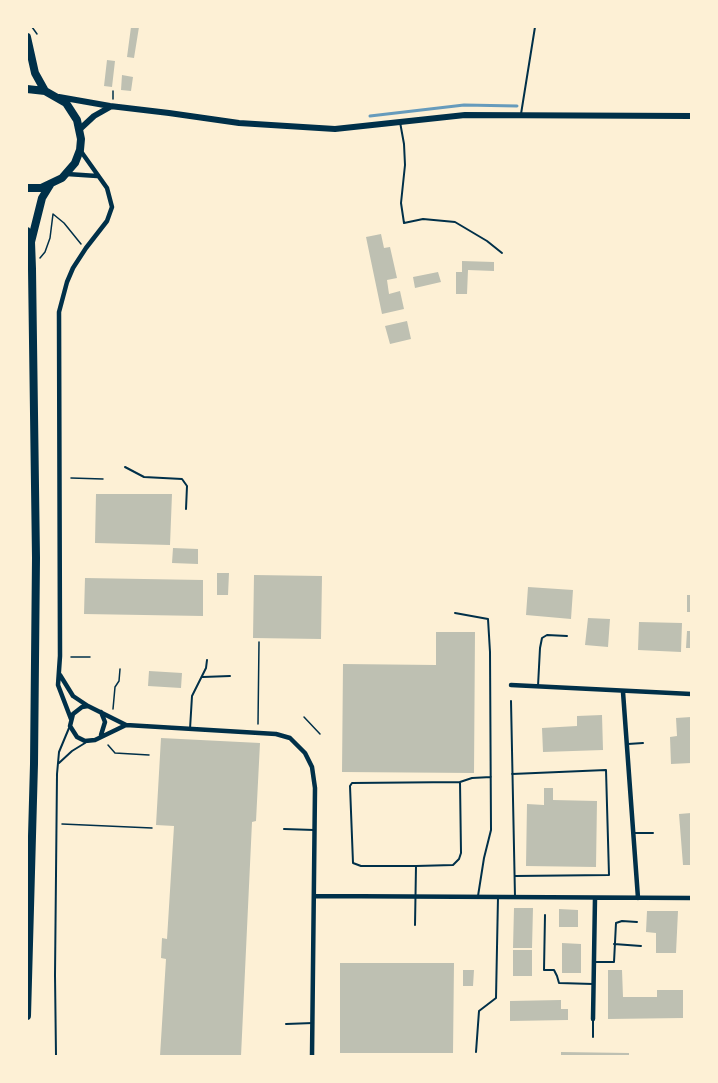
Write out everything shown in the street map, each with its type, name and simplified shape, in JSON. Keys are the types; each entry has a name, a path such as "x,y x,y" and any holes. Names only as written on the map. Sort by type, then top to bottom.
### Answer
{"highway":[{"path":"27,37 35,73 45,91"},
{"path":"27,89 45,91 59,97 73,111 80,129 80,150 75,163 66,174 40,188 27,188"},
{"path":"27,1016 36,595 31,242 42,198 51,184"},
{"path":"27,231 31,242"}],"main road":[{"path":"59,97 239,123 335,129 465,115 691,116"},
{"path":"80,129 110,106"}],"street":[{"path":"71,719 58,685 60,675 58,327 67,282 86,248 107,221 111,207 107,188 80,150"},
{"path":"66,174 97,176"},
{"path":"60,675 73,696 126,725 276,734 295,742 305,753 312,767 315,788 312,1056"},
{"path":"511,685 691,694"},
{"path":"623,692 638,898"},
{"path":"88,706 77,710 71,719 70,726 76,737 89,741 126,725"},
{"path":"99,737 105,722 101,712"},
{"path":"314,896 691,898"},
{"path":"593,1019 595,897"}],"lane":[{"path":"521,114 535,27"},
{"path":"400,122 405,165 401,203 404,223 423,219 456,222 502,253"},
{"path":"125,467 144,477 182,479 188,486 186,509"},
{"path":"455,614 488,619 490,830 478,896"},
{"path":"538,686 542,638 547,635 567,636"},
{"path":"190,729 192,696 202,677 207,660"},
{"path":"202,677 230,676"},
{"path":"511,701 515,897"},
{"path":"57,1056 55,915 59,753 70,726"},
{"path":"59,763 72,751 89,741"},
{"path":"627,744 643,743"},
{"path":"512,774 606,770 609,875 515,876"},
{"path":"460,782 461,853 453,865 361,866 353,863 351,784 353,782 460,782 472,778 490,777"},
{"path":"284,829 314,830"},
{"path":"634,833 653,833"},
{"path":"415,925 416,866"},
{"path":"476,1052 479,1011 496,998 498,897"},
{"path":"545,915 544,970 554,970 558,983 593,984"},
{"path":"594,962 614,962 616,923 637,921"},
{"path":"614,944 641,945"},
{"path":"593,1019 593,1037"},
{"path":"286,1024 313,1023"}],"path":[{"path":"32,27 37,34"},
{"path":"32,268 45,252 53,214 86,248"},
{"path":"71,478 102,479"},
{"path":"258,724 259,642"},
{"path":"71,657 90,657"},
{"path":"113,709 115,687 119,681 120,669"},
{"path":"304,717 320,734"},
{"path":"108,745 115,753 148,755"},
{"path":"58,824 152,828"}],"building":[{"path":"131,27 139,27 134,58 127,57"},
{"path":"107,60 115,61 112,87 104,86"},
{"path":"122,75 133,77 131,91 121,90"},
{"path":"381,234 384,248 390,247 397,278 387,280 389,294 400,291 404,309 382,314 366,237"},
{"path":"462,261 494,262 494,271 468,270 467,294 456,294 456,272 462,272"},
{"path":"438,272 441,282 415,288 413,277"},
{"path":"407,321 411,339 390,344 385,326"},
{"path":"96,494 172,494 170,545 95,543"},
{"path":"173,548 198,549 198,564 172,563"},
{"path":"217,573 229,573 228,595 217,595"},
{"path":"254,575 322,576 321,639 253,638"},
{"path":"85,578 203,580 203,616 84,614"},
{"path":"528,587 573,590 571,619 526,615"},
{"path":"687,595 691,595 691,612 687,612"},
{"path":"588,618 610,619 608,647 585,645"},
{"path":"639,622 682,623 681,652 638,650"},
{"path":"687,631 691,631 691,648 686,648"},
{"path":"436,632 475,632 474,773 342,772 343,664 436,665"},
{"path":"149,671 182,673 181,688 148,686"},
{"path":"602,715 603,750 543,752 542,728 577,726 577,716"},
{"path":"691,717 691,763 671,764 670,737 677,736 676,718"},
{"path":"161,738 260,743 256,821 252,822 241,1056 160,1056 166,959 161,958 162,938 167,939 174,826 156,825"},
{"path":"544,788 553,788 553,800 597,801 596,867 526,866 527,804 544,805"},
{"path":"691,813 691,865 683,865 679,814"},
{"path":"514,908 533,908 532,948 513,948"},
{"path":"559,909 578,910 578,927 559,927"},
{"path":"647,911 678,911 676,953 656,953 656,933 646,932"},
{"path":"562,943 581,944 581,973 562,973"},
{"path":"513,950 532,950 532,976 513,976"},
{"path":"340,963 454,963 453,1053 340,1053"},
{"path":"463,970 474,970 473,986 463,986"},
{"path":"608,970 622,970 623,997 657,997 657,990 683,990 683,1018 608,1019"},
{"path":"561,1000 561,1009 568,1009 568,1020 510,1021 510,1001"},
{"path":"561,1052 629,1053 629,1056 561,1056"}],"waterway":[{"path":"370,116 464,105 517,106"}]}
